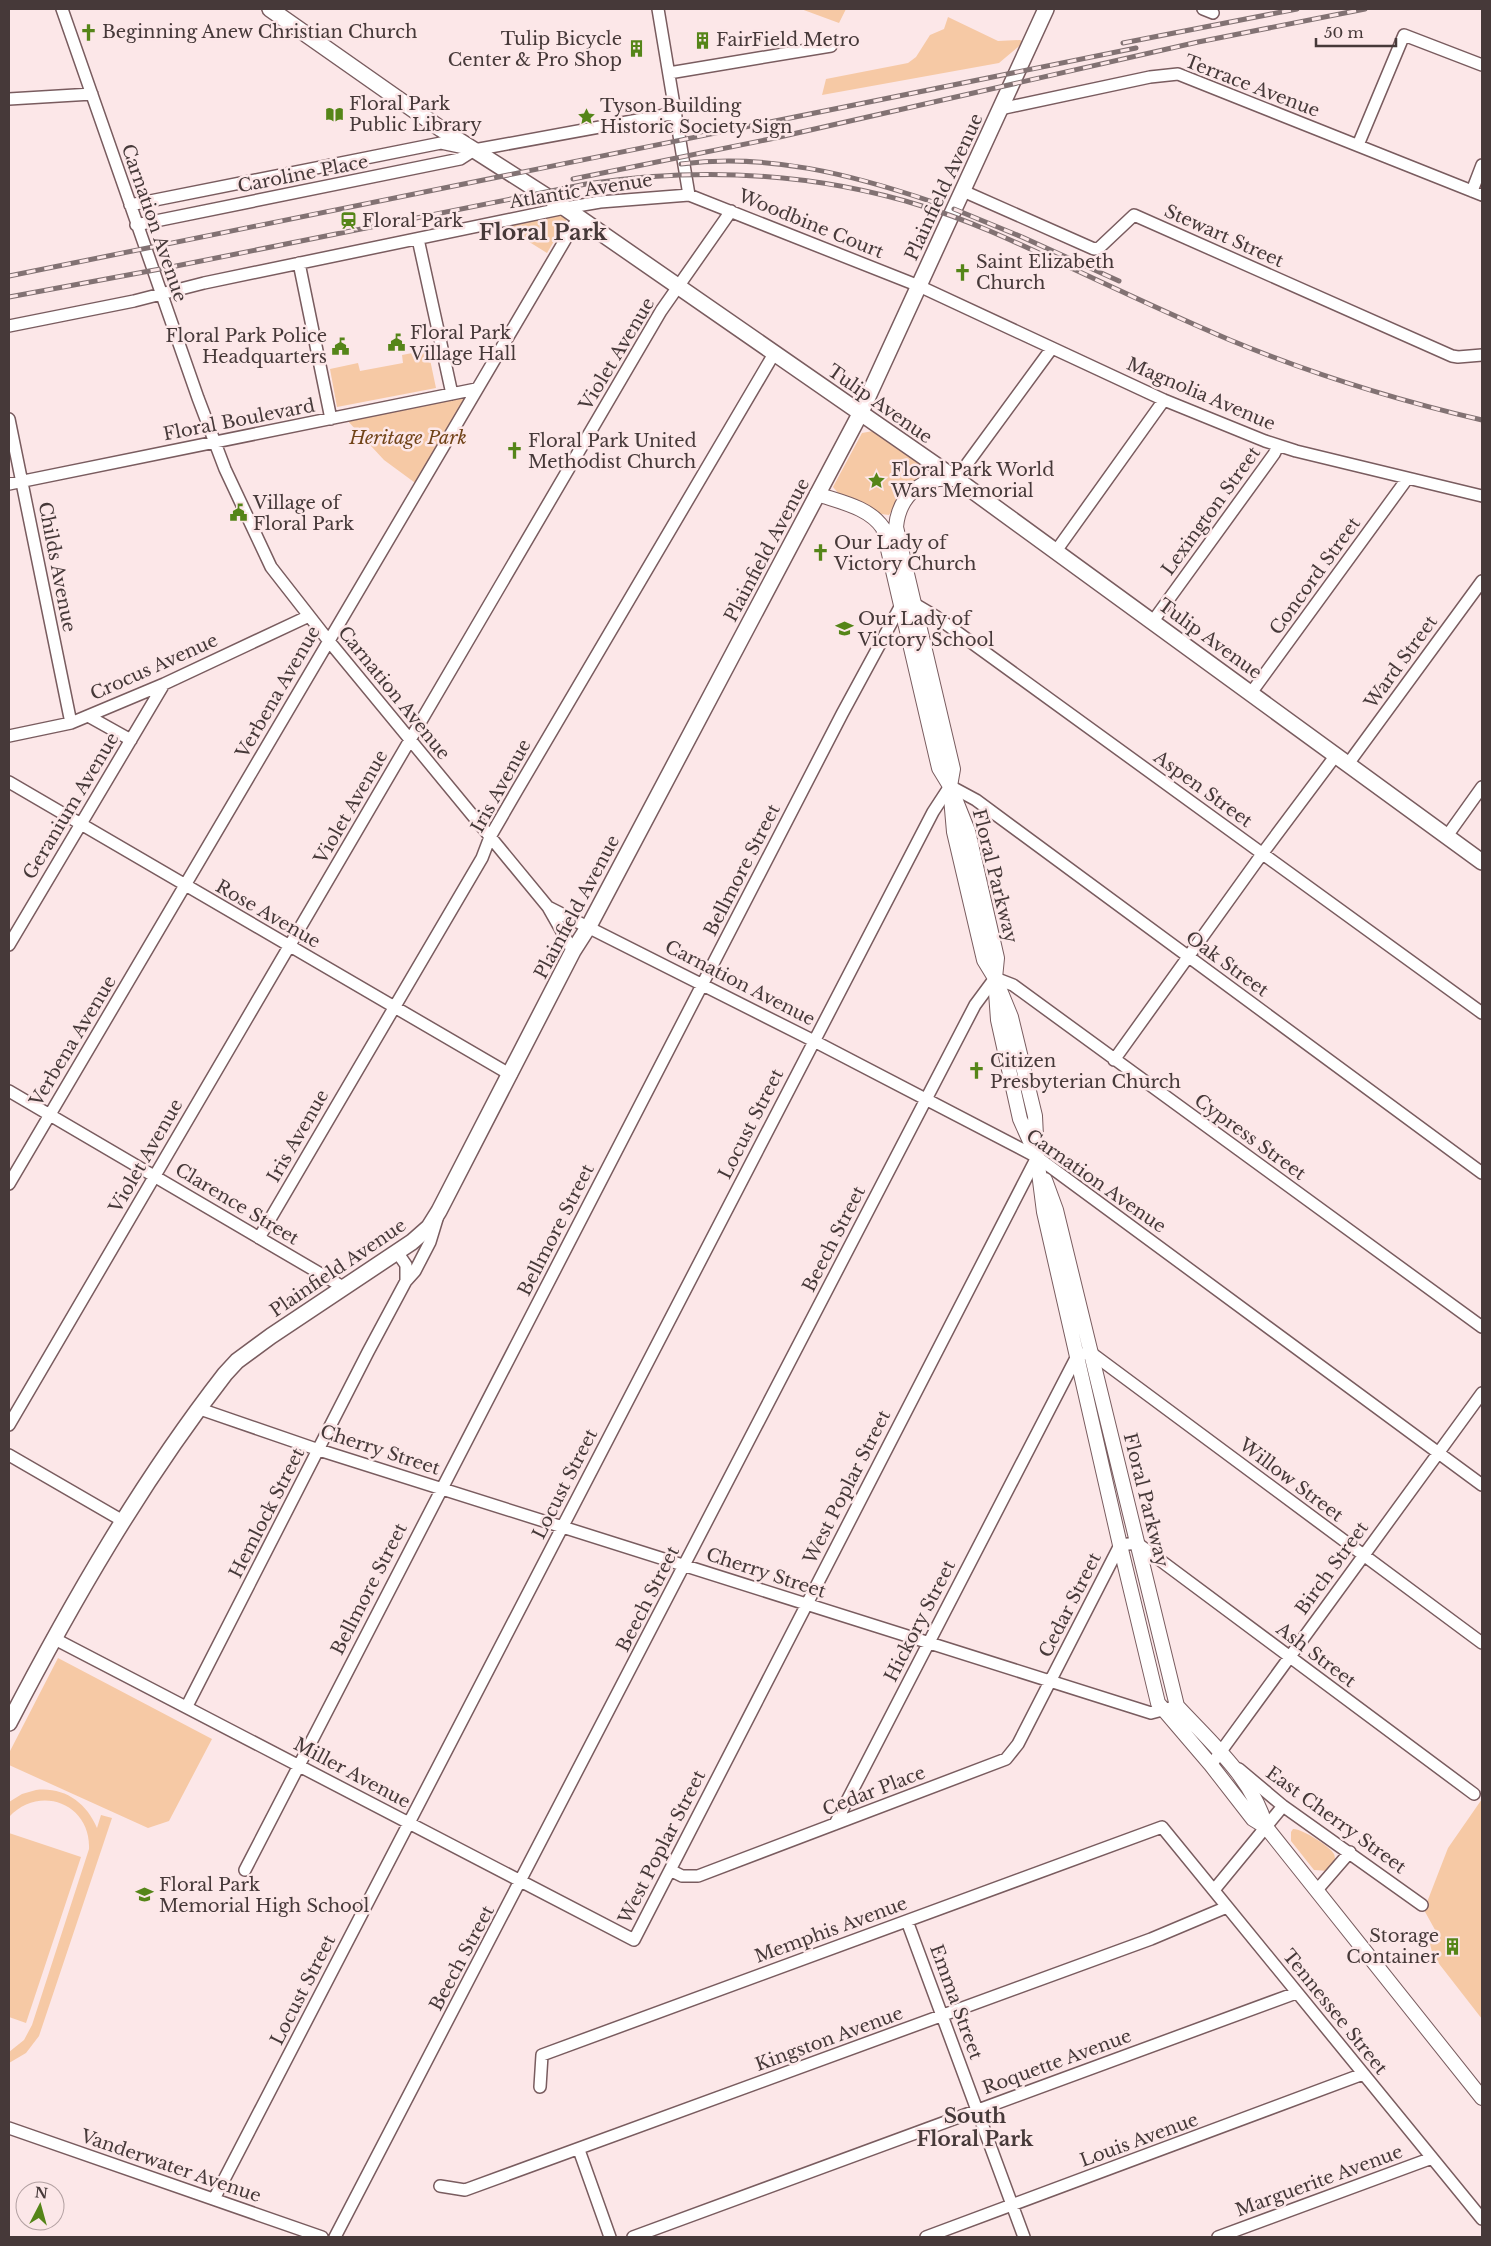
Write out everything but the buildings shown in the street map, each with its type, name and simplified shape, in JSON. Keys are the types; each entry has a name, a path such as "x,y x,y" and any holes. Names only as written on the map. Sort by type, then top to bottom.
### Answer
{"main road":[{"name":"Tulip Avenue","path":"270,9 474,150 564,208 956,479 1482,862"},
{"name":"Plainfield Avenue","path":"9,1723 54,1638 123,1521 225,1374 237,1362 421,1234 439,1211 511,1075 573,951 860,414 1046,9"}],"street":[{"name":"Carnation Avenue","path":"62,9 160,294 225,469 271,567 328,640 548,907 573,951"},
{"path":"658,9 689,195"},
{"path":"1358,145 1404,35 1482,65"},
{"path":"669,73 831,46"},
{"name":"Terrace Avenue","path":"1000,109 1157,76 1178,74 1477,193"},
{"path":"9,99 92,94"},
{"path":"130,205 440,143 474,150 676,113"},
{"name":"Caroline Place","path":"136,225 460,159 474,150"},
{"path":"1477,193 1482,165"},
{"name":"Stewart Street","path":"964,191 1094,249 1099,248 1134,215 1452,356 1482,354"},
{"name":"Atlantic Avenue","path":"9,326 298,263 564,208 600,202 689,195"},
{"name":"Woodbine Court","path":"689,195 919,286"},
{"name":"Violet Avenue","path":"9,1425 661,311 679,288 731,211"},
{"name":"Verbena Avenue","path":"9,1184 578,218"},
{"path":"418,239 452,394"},
{"path":"298,263 330,419"},
{"name":"Magnolia Avenue","path":"919,286 1164,400 1278,446 1482,496"},
{"path":"817,494 863,510 889,527 907,497 920,485 932,479 956,479 1052,348"},
{"name":"Iris Avenue","path":"259,1238 482,858 490,837 774,352"},
{"name":"Floral Boulevard","path":"9,484 476,389"},
{"path":"1056,551 1164,400"},
{"name":"Childs Avenue","path":"9,419 71,723"},
{"name":"Lexington Street","path":"1153,621 1278,446"},
{"name":"Concord Street","path":"1251,693 1407,479"},
{"name":"Floral Parkway","path":"889,527 907,605 923,706 939,771 950,786"},
{"name":"Ward Street","path":"1114,1060 1262,854 1342,760 1482,581"},
{"name":"Floral Parkway","path":"907,605 937,703 953,769 950,786 954,832 976,896 984,960 995,978 998,1020 1035,1116 1037,1157 1044,1212 1064,1270 1083,1354 1103,1467 1158,1703 1211,1765 1253,1819 1266,1827 1482,2098"},
{"name":"Aspen Street","path":"907,605 935,616 1482,1013"},
{"name":"Bellmore Street","path":"245,1870 842,714 907,605"},
{"name":"Crocus Avenue","path":"9,736 71,723 164,684 309,616"},
{"name":"Geranium Avenue","path":"9,946 164,684"},
{"path":"923,706 937,703"},
{"path":"88,716 131,740"},
{"name":"Rose Avenue","path":"9,782 511,1075"},
{"name":"Oak Street","path":"950,786 976,800 1482,1173"},
{"name":"Locust Street","path":"214,2199 933,812 950,786"},
{"path":"1447,836 1482,787"},
{"name":"Carnation Avenue","path":"548,907 926,1098 1037,1157 1482,1486"},
{"name":"Cypress Street","path":"995,978 1013,985 1482,1327"},
{"name":"Beech Street","path":"335,2237 522,1882 926,1098 975,1005 995,978"},
{"name":"Clarence Street","path":"9,1091 343,1287"},
{"name":"West Poplar Street","path":"634,1940 1037,1157"},
{"name":"Hemlock Street","path":"187,1706 406,1281 415,1271 430,1242 439,1211"},
{"path":"397,1252 406,1264 406,1281"},
{"name":"Floral Parkway","path":"1083,1354 1118,1464 1137,1543 1164,1710 1225,1757 1262,1811 1266,1827"},
{"name":"Hickory Street","path":"835,1824 1037,1434 1083,1354"},
{"name":"Willow Street","path":"1083,1354 1482,1643"},
{"name":"Birch Street","path":"1211,1765 1225,1757 1289,1657 1482,1393"},
{"name":"Cherry Street","path":"200,1409 319,1450 1050,1682 1164,1710"},
{"path":"9,1455 123,1521"},
{"path":"1103,1467 1118,1464"},
{"path":"1120,1545 1137,1543"},
{"name":"Ash Street","path":"1137,1543 1474,1794"},
{"name":"Cedar Street","path":"1050,1682 1120,1545"},
{"name":"Miller Avenue","path":"54,1638 634,1940"},
{"name":"Cedar Place","path":"670,1870 682,1876 698,1876 1006,1759 1018,1744 1050,1682"},
{"name":"East Cherry Street","path":"1225,1757 1283,1806 1422,1905"},
{"path":"1214,1890 1283,1806"},
{"name":"Tennessee Street","path":"1162,1827 1482,2219"},
{"name":"Memphis Avenue","path":"540,2087 542,2055 1162,1827"},
{"path":"1317,1890 1350,1852"},
{"name":"Kingston Avenue","path":"440,2186 465,2190 579,2150 1151,1939 1227,1907"},
{"name":"Emma Street","path":"907,1920 1024,2237"},
{"name":"Roquette Avenue","path":"633,2237 1296,1993"},
{"name":"Louis Avenue","path":"926,2237 1363,2074"},
{"name":"Vanderwater Avenue","path":"9,2128 322,2237"},
{"path":"579,2150 610,2237"},
{"name":"Marguerite Avenue","path":"1218,2237 1432,2158"}],"green space":[{"path":"801,9 846,9 839,23"},
{"path":"948,17 998,41 1020,40 1024,42 999,63 822,95 826,79 908,63 916,57 930,35 944,29"},
{"path":"556,213 567,219 547,253 505,227"},
{"path":"428,350 436,388 337,407 330,369 358,363 360,371 403,363 402,355"},
{"name":"Heritage Park","path":"473,392 418,485 384,460 345,418"},
{"path":"873,431 924,467 926,474 903,493 889,515 881,514 861,502 839,494 833,487 862,433"},
{"path":"58,1658 212,1739 169,1821 148,1828 9,1765 9,1753"},
{"path":"36,1790 56,1791 73,1798 87,1811 97,1828 101,1815 112,1818 39,2036 26,2053 9,2063 9,2052 24,2040 32,2025 89,1849 87,1833 82,1820 61,1803 48,1800 34,1802 21,1807 9,1817 9,1802 22,1794"},
{"path":"1482,1799 1482,2019 1433,1956 1429,1940 1431,1936 1439,1937 1424,1910 1448,1848"},
{"path":"1293,1829 1309,1835 1332,1851 1335,1862 1328,1871 1314,1870 1291,1841"},
{"path":"9,1833 81,1857 26,2023 9,2017"}],"railway":[{"path":"1123,43 1297,9"},
{"path":"573,179 775,138 1198,42 1365,9"},
{"path":"9,276 1136,48"},
{"path":"681,164 745,161 808,168 871,183 933,202"},
{"path":"9,297 171,267 586,184 671,175 756,176 839,186 922,206 973,224 1186,321 1292,364 1418,404 1482,420"},
{"path":"954,209 1022,237 1119,281"}],"place":[{"name":"Beginning Anew Christian Church","path":"88,32"},
{"name":"FairField Metro","path":"702,40"},
{"name":"Tulip Bicycle Center & Pro Shop","path":"636,49"},
{"name":"Floral Park Public Library","path":"335,114"},
{"name":"Tyson Building Historic Society Sign","path":"586,116"},
{"name":"Floral Park","path":"348,221"},
{"name":"Saint Elizabeth Church","path":"962,272"},
{"name":"Floral Park Village Hall","path":"396,343"},
{"name":"Floral Park Police Headquarters","path":"341,346"},
{"name":"Floral Park United Methodist Church","path":"514,451"},
{"name":"Floral Park World Wars Memorial","path":"877,480"},
{"name":"Village of Floral Park","path":"239,513"},
{"name":"Our Lady of Victory Church","path":"820,553"},
{"name":"Our Lady of Victory School","path":"844,629"},
{"name":"Citizen Presbyterian Church","path":"976,1071"},
{"name":"Floral Park Memorial High School","path":"145,1895"},
{"name":"Storage Container","path":"1453,1946"}],"district":[{"name":"Floral Park","path":"543,232"},
{"name":"South Floral Park","path":"975,2128"}]}
